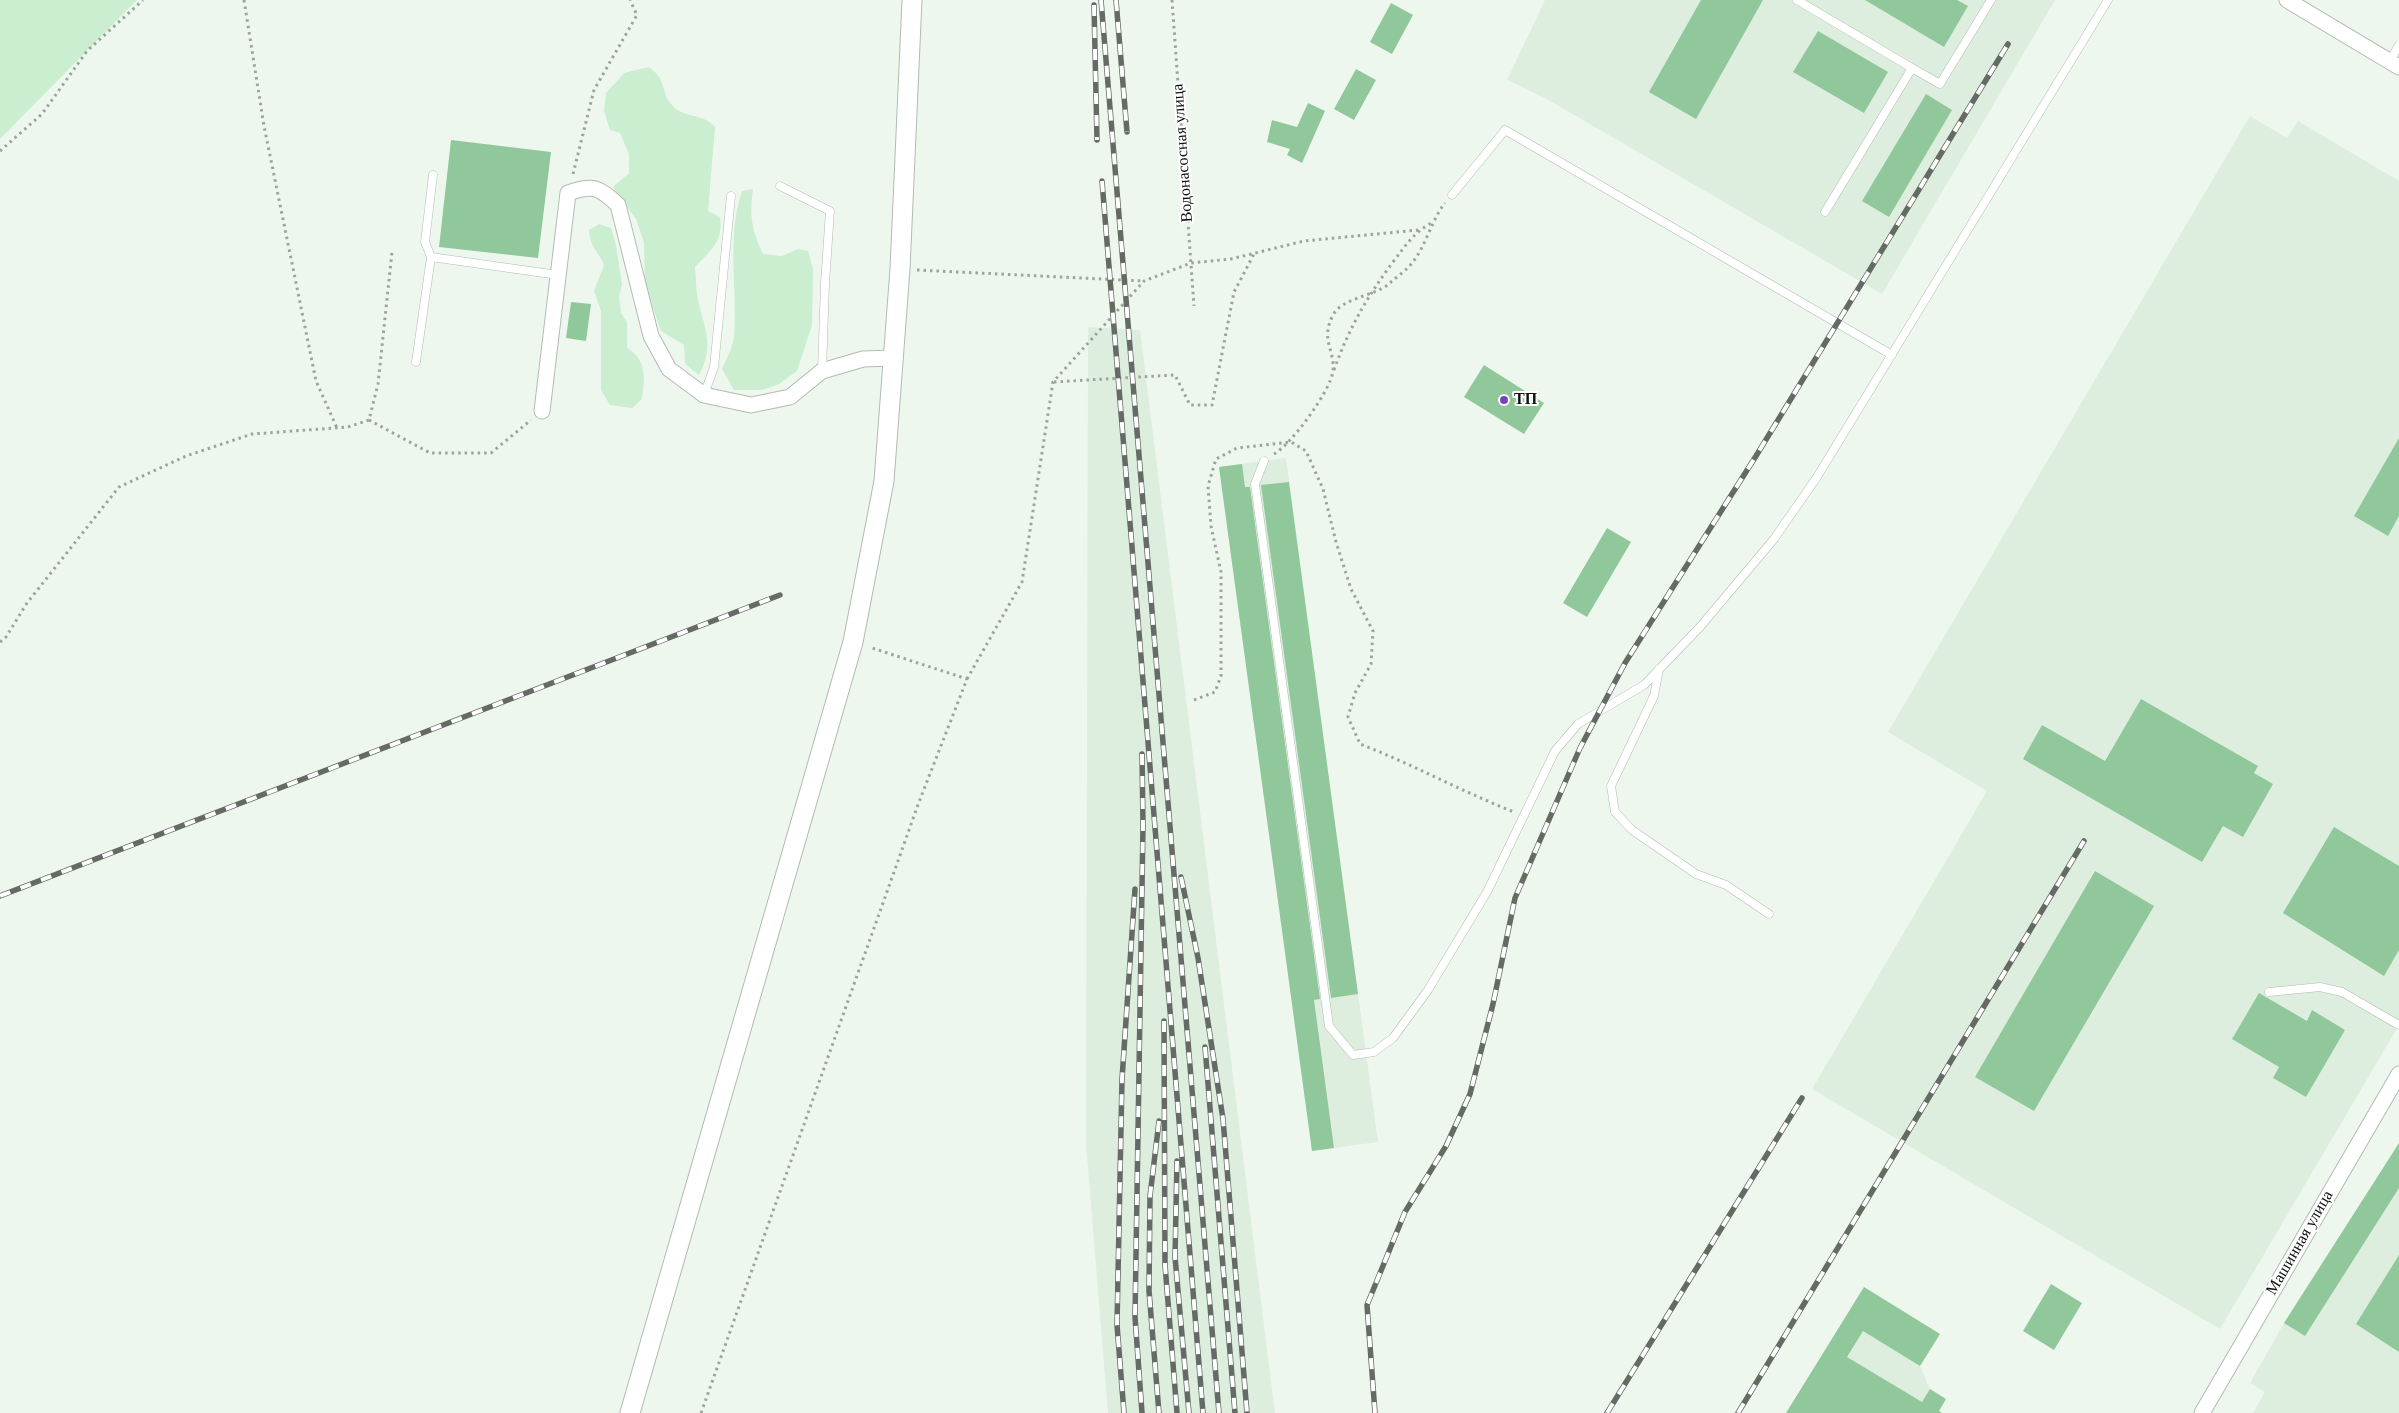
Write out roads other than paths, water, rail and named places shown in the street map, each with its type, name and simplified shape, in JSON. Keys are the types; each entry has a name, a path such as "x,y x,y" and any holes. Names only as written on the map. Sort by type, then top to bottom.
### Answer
{"street":[{"path":"630,1413 853,642 884,481 900,269 912,0"},
{"path":"2286,0 2395,64"},
{"path":"542,411 568,193 585,186 602,190 618,205 651,336 669,369 704,395 751,405 790,397 822,371 863,358 894,358"},
{"name":"Машинная улица","path":"2202,1413 2399,1074"}],"lane":[{"path":"1797,0 1940,84 1991,0"},
{"path":"1264,461 1255,484 1329,1026 1353,1055 1374,1052 1393,1038 1428,990 1487,892 1555,751 1578,724 1644,685 1700,627 1774,539 1817,477 2108,0"},
{"path":"2395,64 2399,45"},
{"path":"1825,212 1912,68"},
{"path":"1452,195 1504,130 1892,355"},
{"path":"416,362 431,258 425,242 433,175"},
{"path":"780,186 830,211 822,371"},
{"path":"704,395 714,367 731,196"},
{"path":"431,258 558,275"},
{"path":"1659,669 1654,696 1611,786 1615,812 1632,830 1696,874 1726,885 1769,914"},
{"path":"2270,992 2320,987 2342,992 2399,1025"}],"railway":[{"path":"1101,0 1219,1413"},
{"path":"1116,0 1127,132"},
{"path":"1094,5 1097,140"},
{"path":"1375,1413 1367,1305 1405,1212 1446,1146 1470,1094 1493,1004 1515,898 1580,748 1625,663 1756,456 2008,44"},
{"path":"1102,181 1203,1413"},
{"path":"0,896 780,595"},
{"path":"1142,754 1143,825 1135,1317 1142,1413"},
{"path":"1738,1413 2084,841"},
{"path":"1181,877 1198,958 1223,1119 1247,1413"},
{"path":"1124,1413 1117,1325 1122,1079 1135,889"},
{"path":"1164,1021 1165,1265 1177,1413"},
{"path":"1205,1047 1235,1413"},
{"path":"1607,1413 1802,1098"},
{"path":"1159,1121 1150,1196 1149,1291 1159,1413"},
{"path":"1177,1161 1175,1257 1189,1413"}],"place":[{"name":"ТП","path":"1504,400"}]}
